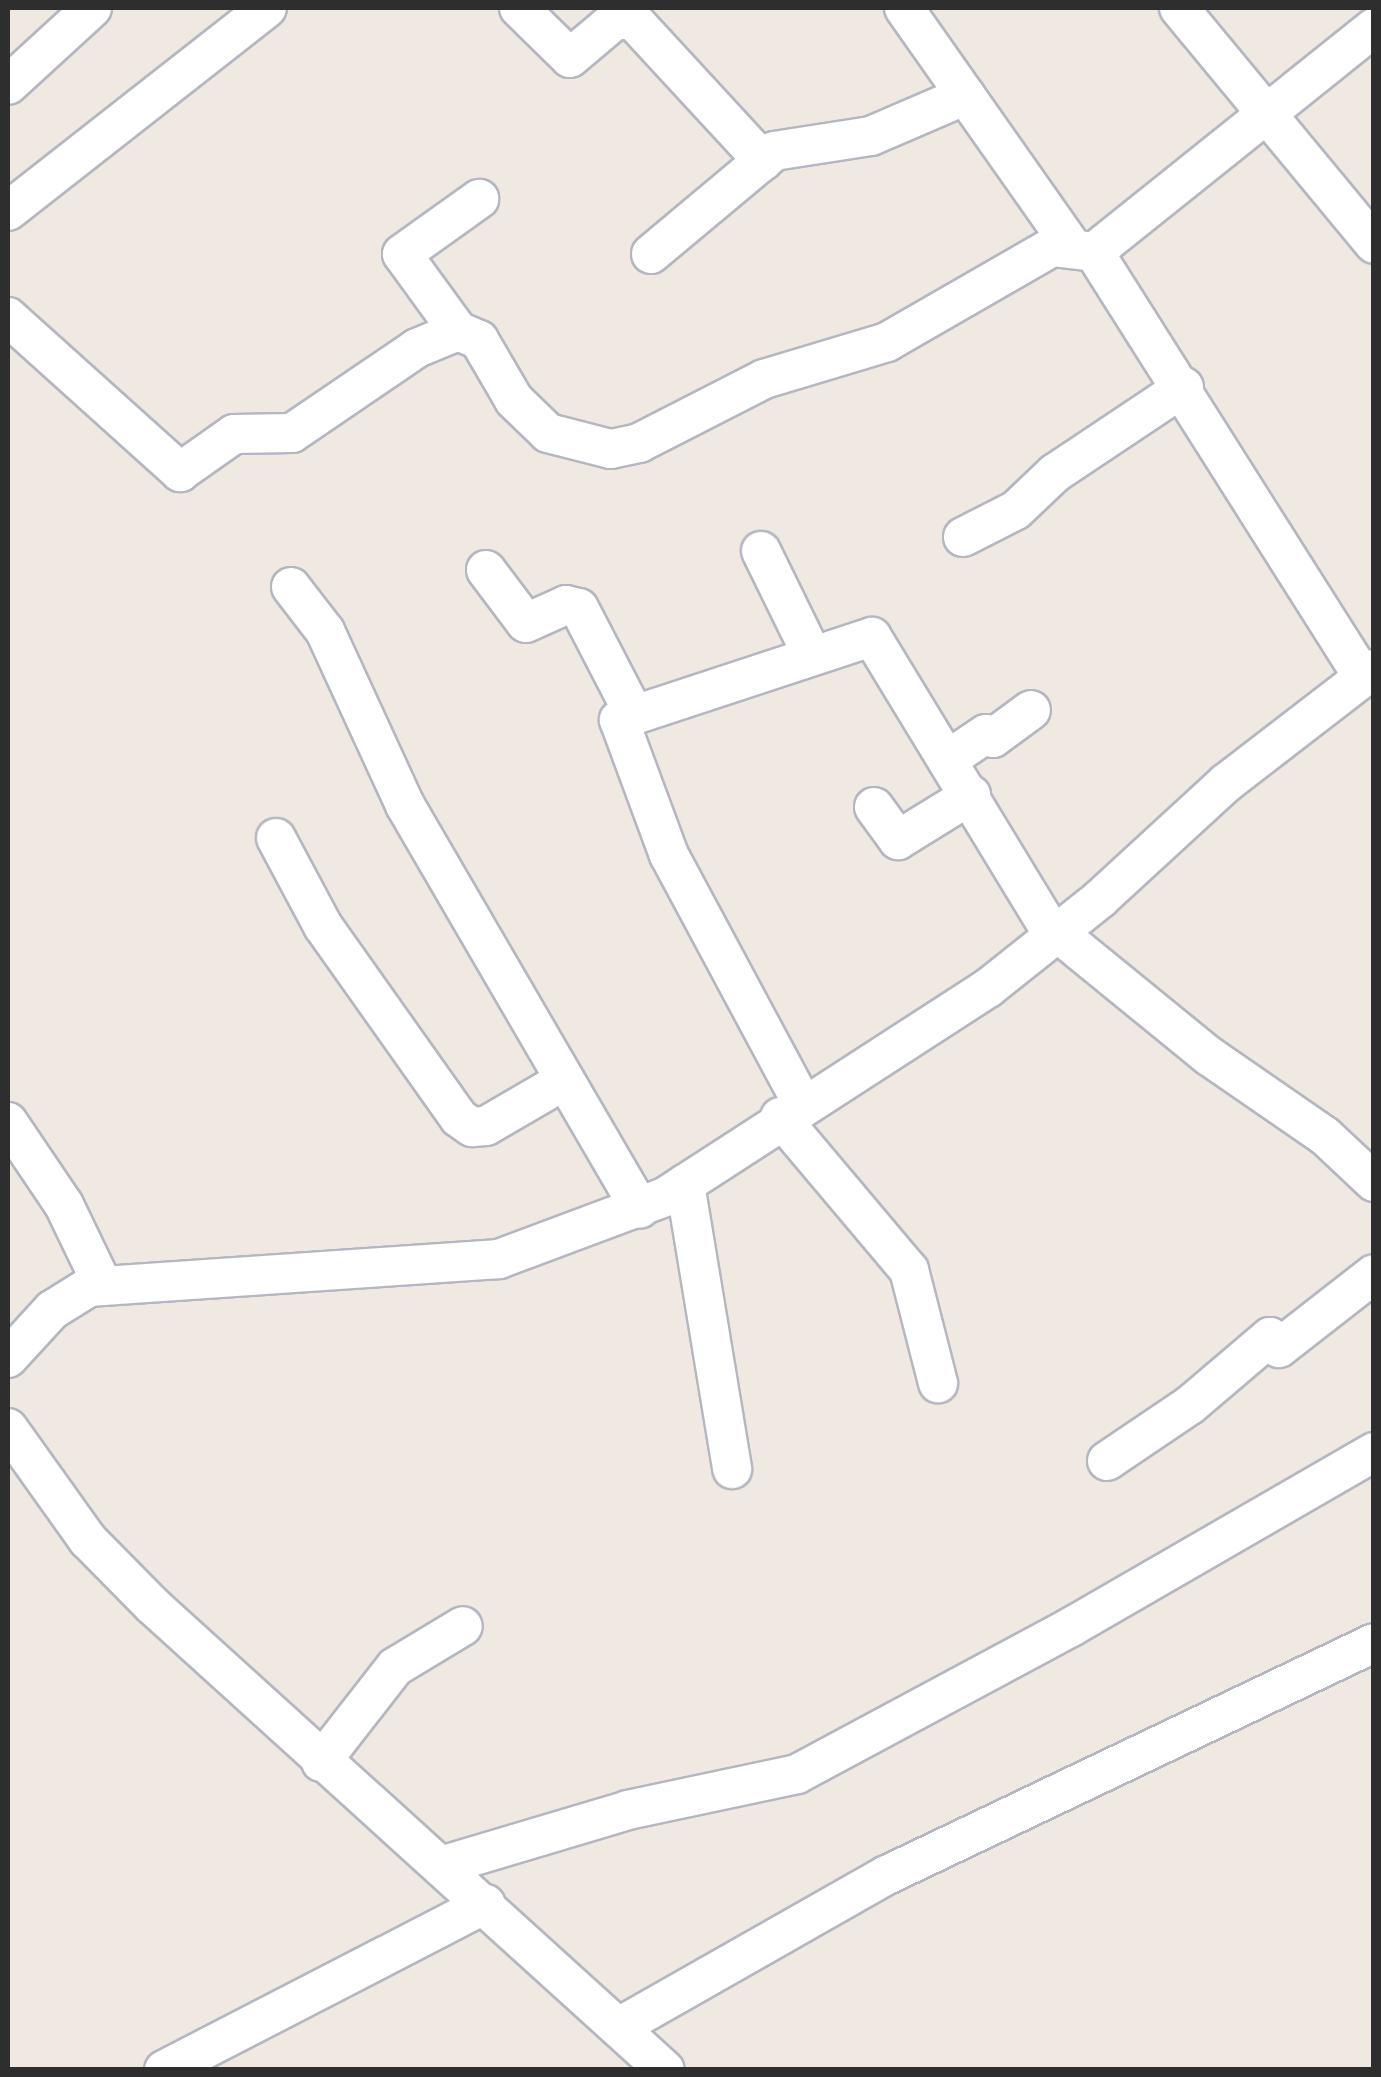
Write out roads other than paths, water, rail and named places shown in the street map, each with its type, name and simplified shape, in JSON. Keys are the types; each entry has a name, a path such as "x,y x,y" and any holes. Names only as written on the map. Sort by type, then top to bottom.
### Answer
{"street":[{"path":"8,85 92,8"},
{"path":"8,212 267,8"},
{"path":"518,8 570,58 623,15 633,20 763,160"},
{"path":"8,1358 70,1297 104,1286 498,1259 640,1208 685,1184 791,1110 916,1037 1056,934 1226,783 1368,673 1184,386 904,8"},
{"path":"1179,8 1374,244"},
{"path":"479,199 402,254 458,332 479,340 514,400 548,434 595,449 624,448 764,379 887,342 1042,251 1083,250 1265,116 1374,28"},
{"path":"652,254 786,145 826,147 871,136 966,95"},
{"path":"8,317 180,472 234,434 292,433 417,348 458,332"},
{"path":"962,537 1016,510 1055,473 1184,386"},
{"path":"761,551 812,655"},
{"path":"486,570 526,623 566,605 579,608 634,714"},
{"path":"291,587 325,631 405,805 640,1208"},
{"path":"938,1383 909,1270 791,1110 670,855 619,720 860,638 876,640 1056,934 1209,1056 1326,1136 1374,1182"},
{"path":"947,760 986,734 993,738 1031,710"},
{"path":"874,808 898,840 971,795"},
{"path":"276,838 323,926 459,1118 472,1127 486,1126 565,1080"},
{"path":"8,1122 64,1204 104,1286"},
{"path":"685,1184 732,1470"},
{"path":"1108,1461 1190,1405 1270,1337 1280,1348 1374,1274"},
{"path":"8,1428 116,1569 321,1762 444,1865 664,2070"},
{"path":"444,1865 628,1810 797,1774 1071,1627 1374,1452"},
{"path":"321,1762 395,1668 463,1626"},
{"path":"619,2027 887,1875 1374,1644"},
{"path":"164,2070 486,1904"}]}
